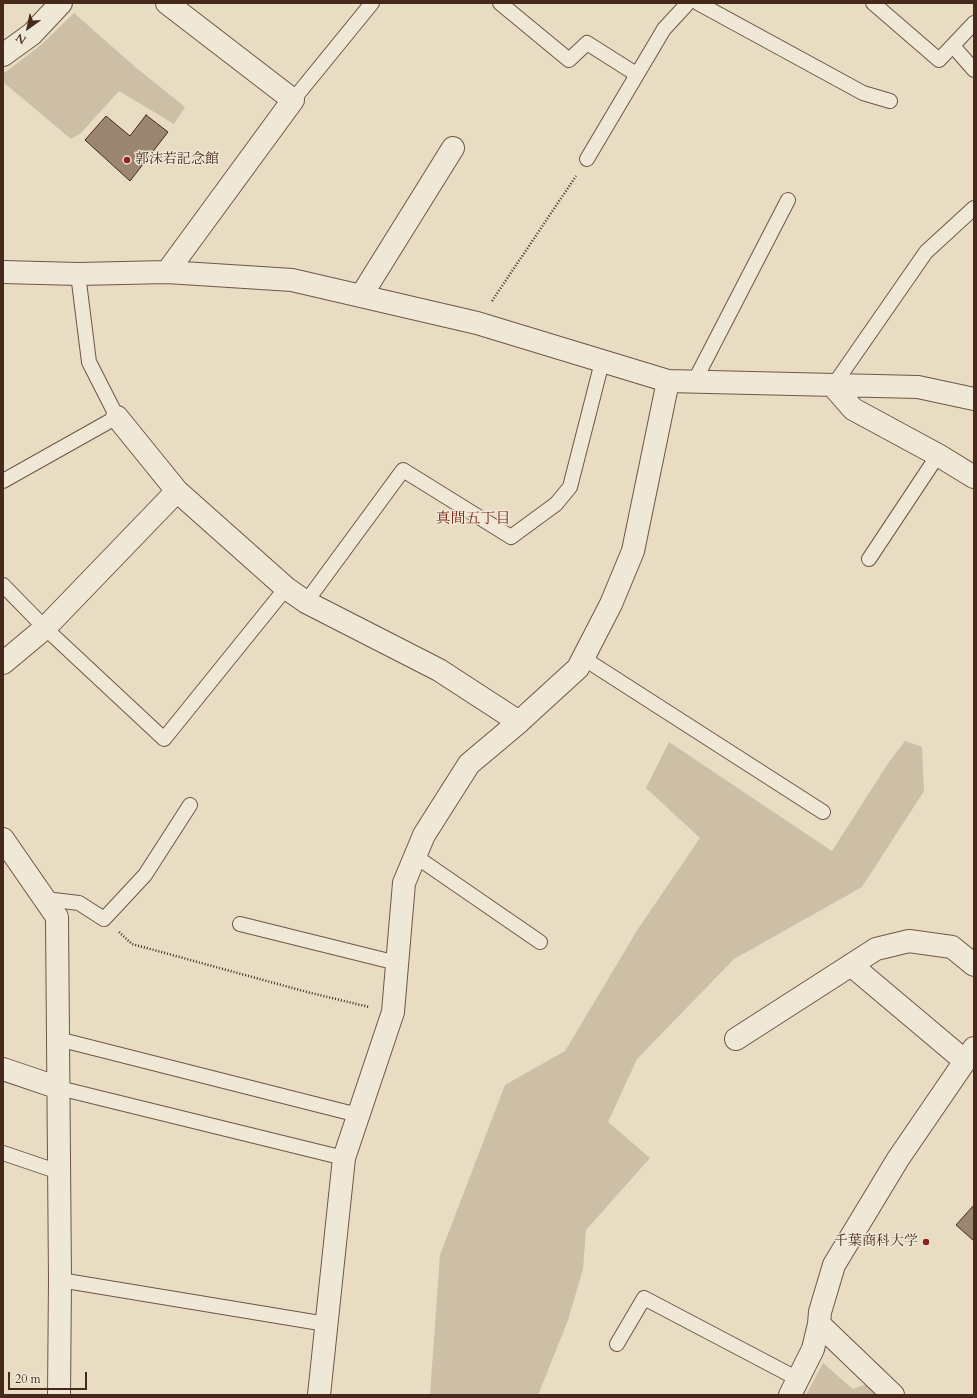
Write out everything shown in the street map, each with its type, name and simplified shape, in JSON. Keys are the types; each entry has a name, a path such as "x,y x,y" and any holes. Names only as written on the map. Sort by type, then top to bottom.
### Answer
{"street":[{"path":"3,55 32,34 61,3"},
{"path":"167,3 293,100 167,272"},
{"path":"361,296 453,148"},
{"path":"3,272 78,274 167,272 292,280 477,323 668,381 918,387 974,399"},
{"path":"319,1395 344,1158 393,1012 404,883 424,835 469,764 519,722 578,668 611,604 633,550 668,381"},
{"path":"833,386 853,409 938,454 974,477"},
{"path":"117,417 176,491 286,588 306,602 439,670 519,722"},
{"path":"3,663 45,628 176,491"},
{"path":"3,839 57,917 60,1280 59,1395"},
{"path":"736,1039 876,949 909,940 952,948 974,965"},
{"path":"794,1387 813,1349 820,1312 834,1265 898,1160 970,1055 851,965"},
{"path":"3,1069 59,1088"},
{"path":"818,1324 893,1395"}],"lane":[{"path":"293,100 372,3"},
{"path":"500,3 569,60 587,43 636,74"},
{"path":"587,159 664,29 688,3"},
{"path":"698,3 863,93 890,101"},
{"path":"873,3 939,60 974,23"},
{"path":"953,46 974,70"},
{"path":"694,382 788,200"},
{"path":"833,386 926,252 974,208"},
{"path":"3,481 117,417 89,362 78,274"},
{"path":"306,602 403,470 511,537 556,504 570,487 602,362"},
{"path":"869,559 938,454"},
{"path":"3,585 45,628 164,738 286,588"},
{"path":"583,658 823,812"},
{"path":"45,899 79,903 104,919 144,875 190,806"},
{"path":"416,856 540,942"},
{"path":"240,924 397,963"},
{"path":"58,1039 358,1115"},
{"path":"59,1088 344,1158"},
{"path":"3,1153 59,1172"},
{"path":"60,1280 326,1324"},
{"path":"617,1344 644,1298 794,1387"}],"path":[{"path":"477,323 587,159"},
{"path":"104,919 132,944 307,992 393,1012"}],"shaded area":[{"path":"74,13 134,66 185,107 174,124 119,91 81,133 71,139 3,82 3,74 41,45"},
{"path":"905,741 922,747 924,791 862,887 734,959 637,1059 608,1122 650,1158 586,1230 583,1269 568,1320 538,1395 430,1395 440,1255 505,1085 565,1051 638,929 700,838 646,788 669,742 832,851 887,765"},
{"path":"823,1363 853,1389 867,1384 879,1395 806,1395"}],"building":[{"name":"郭沫若記念館","path":"146,115 168,132 130,181 85,140 106,116 130,136"},
{"path":"974,1205 974,1241 956,1225"}],"place":[{"name":"郭沫若記念館","path":"127,160"},
{"name":"千葉商科大学","path":"926,1242"}],"district":[{"name":"真間五丁目","path":"473,520"}]}
